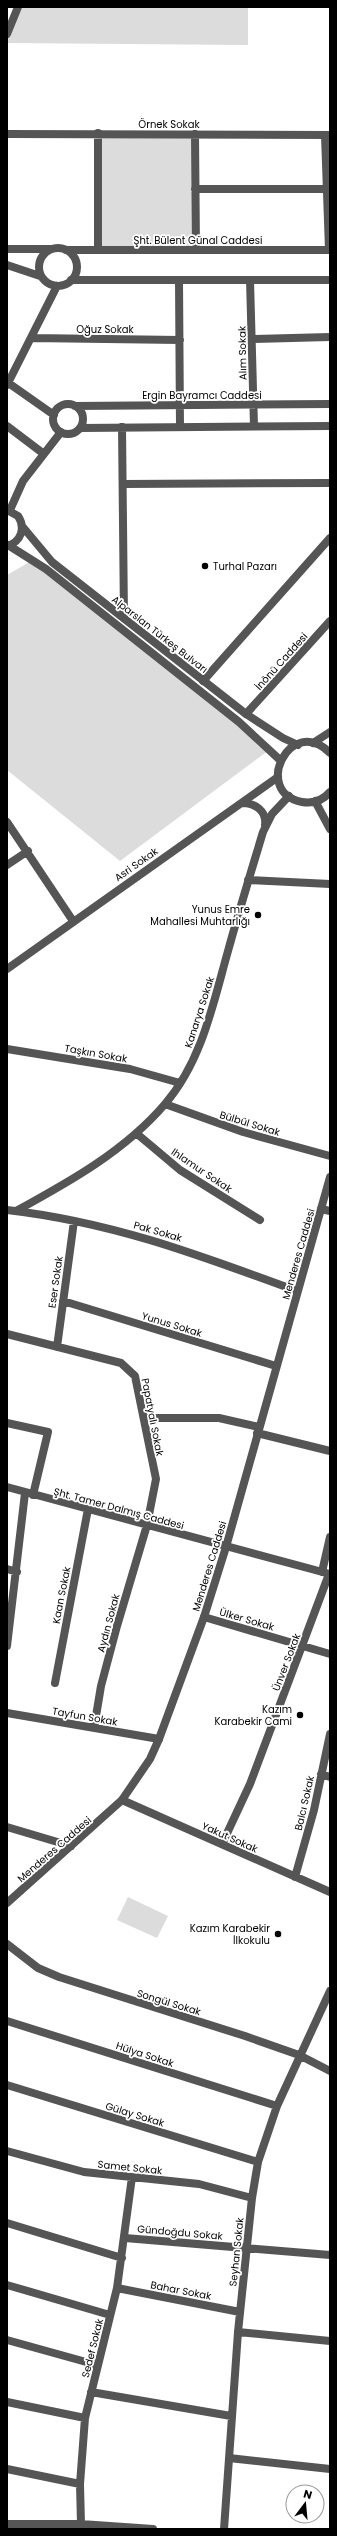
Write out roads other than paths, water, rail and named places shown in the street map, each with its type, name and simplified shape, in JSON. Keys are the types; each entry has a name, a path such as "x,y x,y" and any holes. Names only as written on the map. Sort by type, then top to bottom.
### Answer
{"street":[{"path":"7,34 18,7"},
{"path":"98,133 98,250"},
{"name":"Örnek Sokak","path":"7,134 98,133 327,135"},
{"path":"195,134 196,250"},
{"path":"327,135 330,250"},
{"path":"195,189 328,189"},
{"path":"7,249 49,249 60,247 66,250 76,262 76,274 72,280"},
{"path":"40,276 39,261 49,249"},
{"name":"Şht. Bülent Günal Caddesi","path":"66,250 330,250"},
{"path":"7,265 40,276 49,284 57,286 72,280 330,280"},
{"path":"179,280 180,427"},
{"name":"Alım Sokak","path":"250,280 254,426"},
{"path":"54,416 8,383 57,286"},
{"path":"252,339 330,337"},
{"name":"Oğuz Sokak","path":"31,338 180,340"},
{"name":"Ergin Bayramcı Caddesi","path":"75,406 330,404"},
{"path":"81,428 83,415 75,406 62,406 54,416 55,426 61,432 72,434 81,428 330,426"},
{"path":"7,426 44,454"},
{"path":"122,427 124,618"},
{"path":"8,510 22,481 61,432"},
{"path":"123,484 330,483"},
{"name":"Alparslan Türkeş Bulvarı","path":"8,510 18,516 22,526 52,562 246,714 283,738 298,745"},
{"path":"7,546 19,537 22,526"},
{"path":"203,681 330,538"},
{"name":"Alparslan Türkeş Bulvarı","path":"7,546 46,569 227,712 280,760"},
{"name":"İnönü Caddesi","path":"246,714 330,621"},
{"path":"330,732 313,743 298,745 286,752 280,760 278,777 282,787 289,796 304,802 315,802 330,792"},
{"path":"313,743 330,753"},
{"name":"Asri Sokak","path":"7,969 278,777"},
{"name":"Kanarya Sokak","path":"11,1210 65,1184 136,1133 165,1104 180,1083 190,1067 206,1031 264,827 274,810 289,796"},
{"path":"315,802 330,829"},
{"path":"242,803 252,804 260,809 265,818 264,827"},
{"path":"7,822 28,850 73,921"},
{"path":"7,865 28,850"},
{"path":"248,880 330,884"},
{"name":"Taşkın Sokak","path":"7,1049 130,1069 180,1083"},
{"name":"Bülbül Sokak","path":"165,1104 243,1132 330,1156"},
{"name":"Ihlamur Sokak","path":"136,1133 180,1170 260,1220"},
{"name":"Menderes Caddesi","path":"7,1903 122,1800 150,1758 159,1739 204,1617 226,1547 330,1177"},
{"path":"321,1209 330,1212"},
{"name":"Pak Sokak","path":"11,1210 106,1226 186,1250 297,1291"},
{"name":"Eser Sokak","path":"57,1347 74,1221"},
{"name":"Yunus Sokak","path":"63,1301 276,1366"},
{"name":"Papatyalı Sokak","path":"7,1334 121,1363 129,1368 135,1376 156,1479 147,1525"},
{"path":"144,1418 219,1418 330,1451"},
{"path":"7,1423 48,1432 29,1494 7,1646"},
{"name":"Şht. Tamer Dalmış Caddesi","path":"7,1488 327,1573"},
{"name":"Kaan Sokak","path":"55,1683 88,1509"},
{"name":"Aydın Sokak","path":"94,1728 116,1626 147,1525"},
{"name":"Ünver Sokak","path":"222,1844 250,1784 303,1646 327,1573 330,1538"},
{"path":"7,1569 17,1572"},
{"name":"Ülker Sokak","path":"204,1617 330,1654"},
{"name":"Tayfun Sokak","path":"7,1713 159,1739"},
{"name":"Balcı Sokak","path":"295,1877 314,1810 330,1734"},
{"path":"321,1774 330,1777"},
{"name":"Yakut Sokak","path":"122,1800 330,1892"},
{"path":"7,1828 71,1846"},
{"name":"Songül Sokak","path":"7,1944 38,1968 59,1977 299,2055 330,2071"},
{"name":"Seyhan Sokak","path":"224,2529 238,2332 252,2198 258,2162 277,2106 299,2055 330,1992"},
{"name":"Hülya Sokak","path":"7,2021 277,2106"},
{"name":"Gülay Sokak","path":"7,2085 258,2162"},
{"name":"Samet Sokak","path":"7,2151 68,2169 199,2184 252,2198"},
{"name":"Sedef Sokak","path":"81,2524 80,2484 85,2418 117,2288 125,2238 132,2177"},
{"path":"7,2223 122,2258"},
{"name":"Gündoğdu Sokak","path":"125,2238 330,2255"},
{"path":"7,2285 110,2315"},
{"name":"Bahar Sokak","path":"117,2288 240,2312"},
{"path":"238,2332 330,2341"},
{"path":"7,2340 97,2365"},
{"path":"91,2392 231,2416"},
{"path":"7,2402 85,2418"},
{"path":"229,2458 330,2469"},
{"path":"7,2469 80,2484"},
{"path":"7,2524 81,2524 153,2529"}],"place":[{"name":"Turhal Pazarı","path":"205,566"},
{"name":"Yunus Emre Mahallesi Muhtarlığı","path":"258,915"},
{"name":"Kazım Karabekir Cami","path":"300,1715"},
{"name":"Kazım Karabekir İlkokulu","path":"278,1934"}]}
